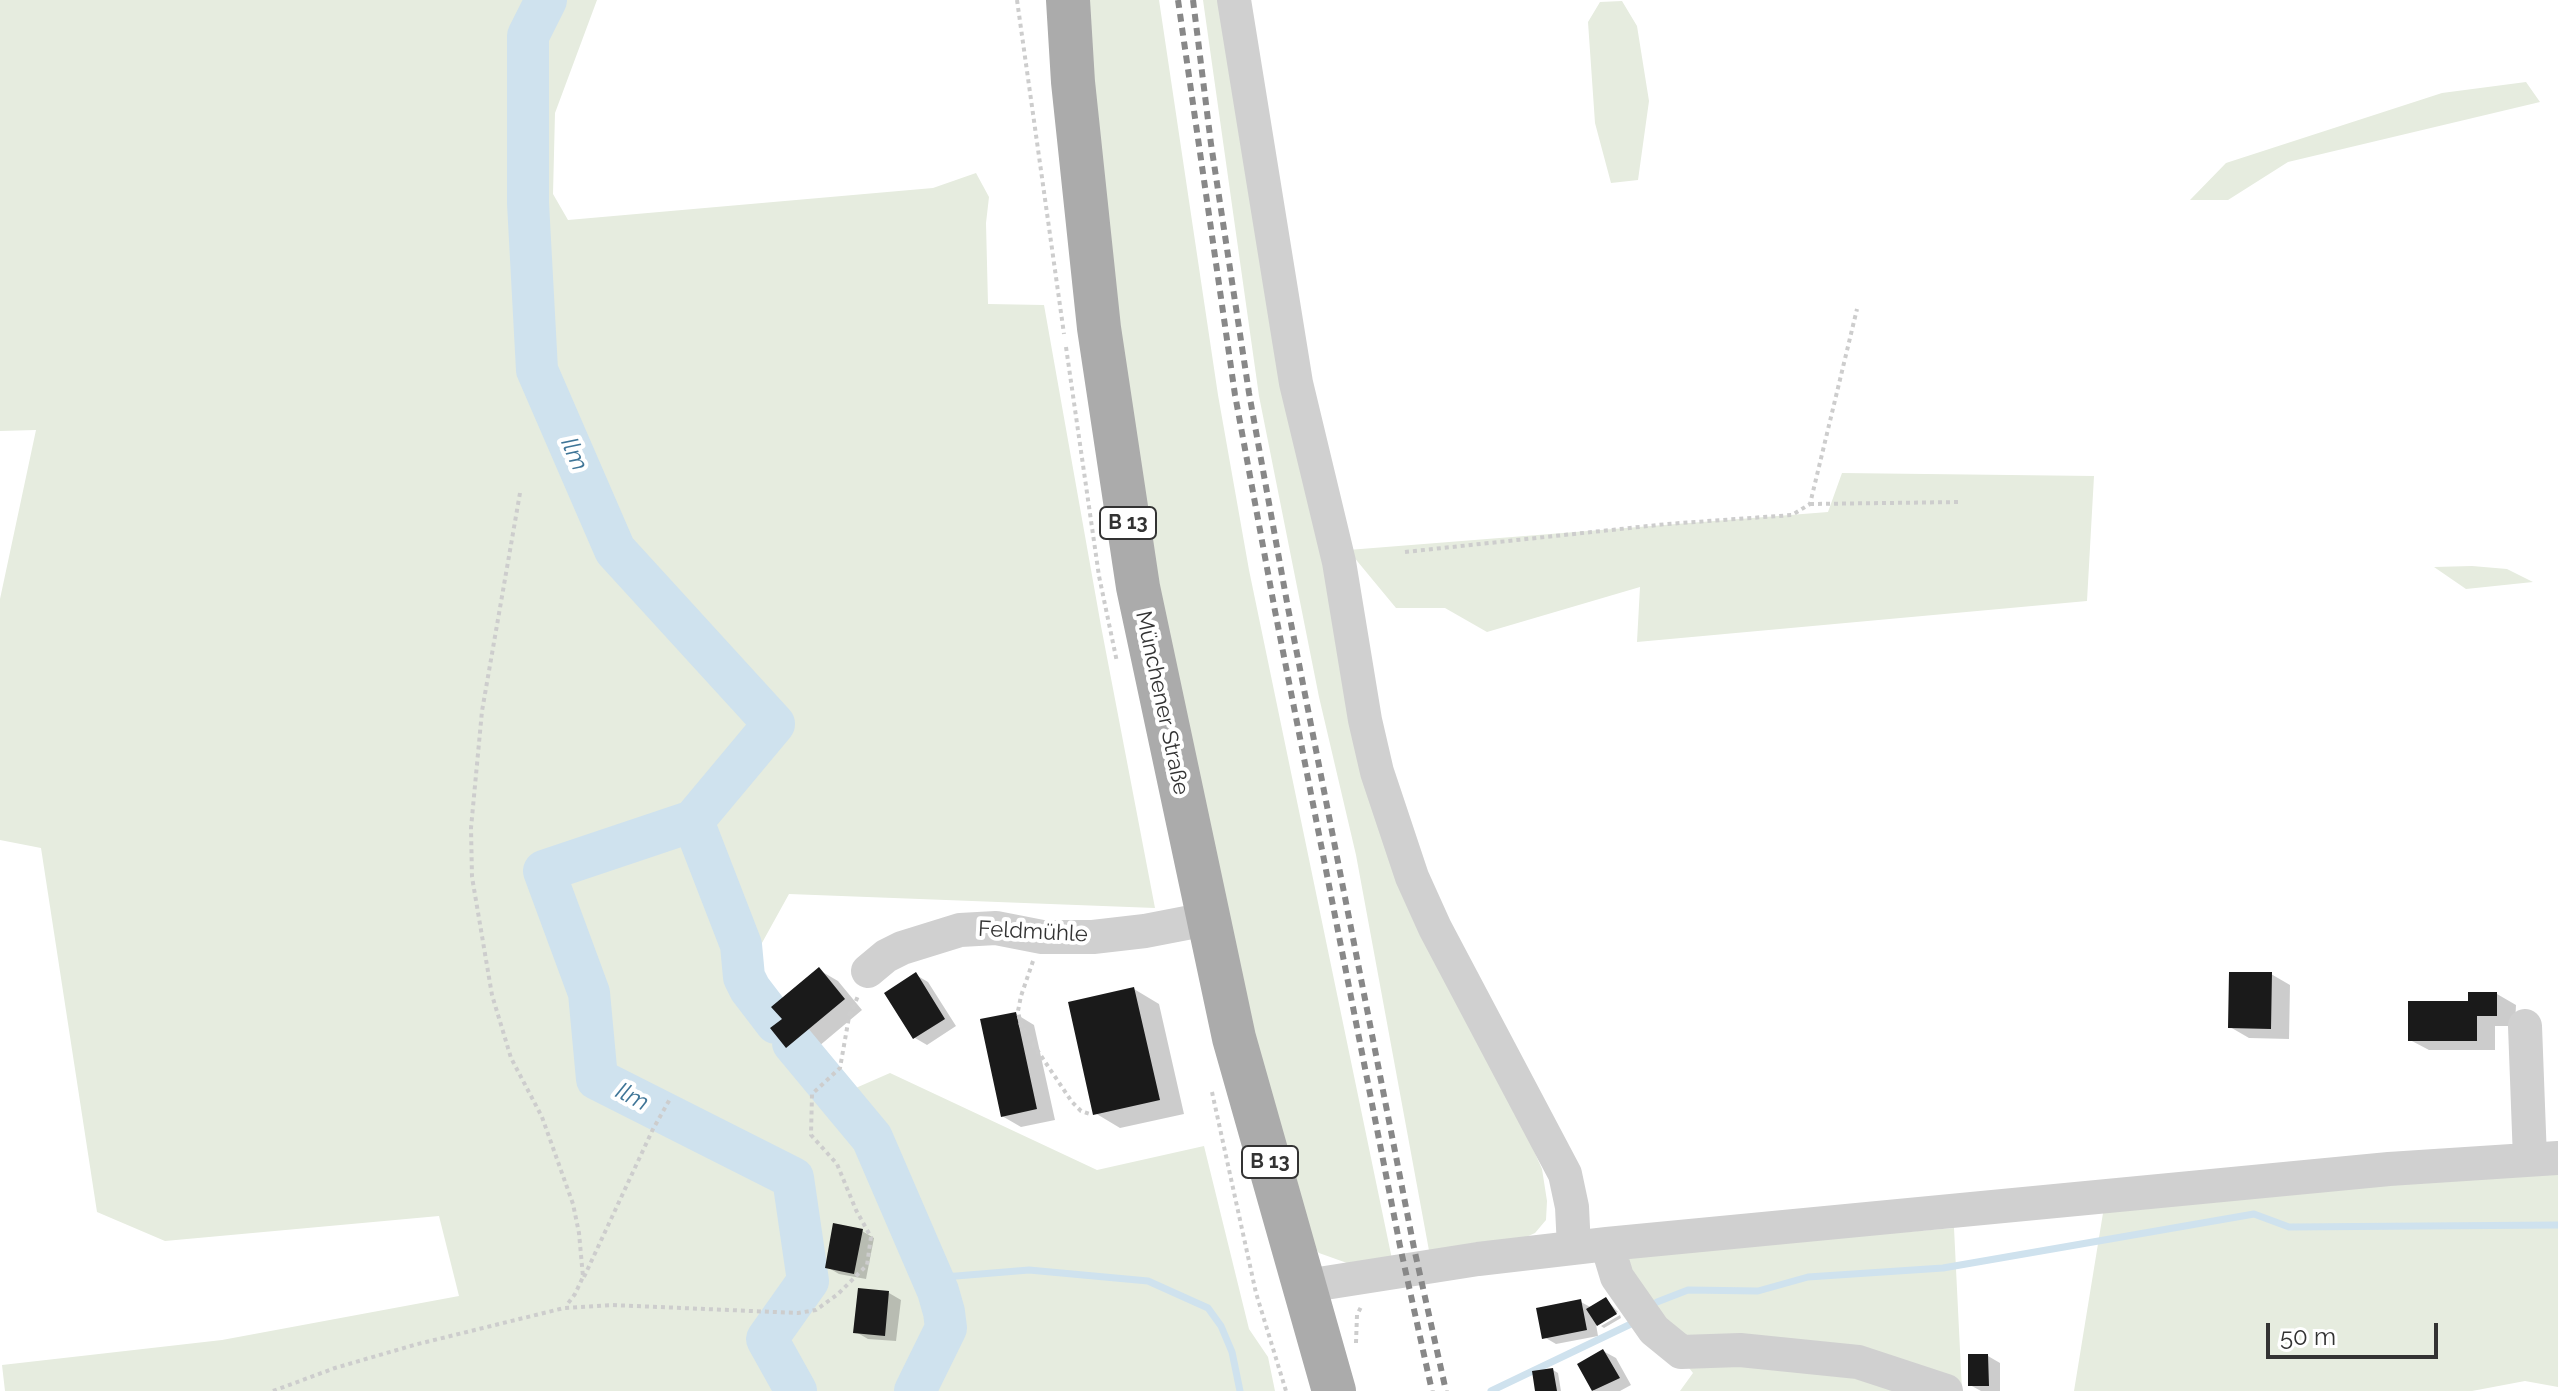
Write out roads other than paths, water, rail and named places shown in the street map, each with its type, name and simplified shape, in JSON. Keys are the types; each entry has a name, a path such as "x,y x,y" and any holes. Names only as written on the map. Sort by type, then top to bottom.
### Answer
{"main road":[{"name":"Münchener Straße","path":"1068,0 1073,82 1101,344 1138,587 1234,1038 1330,1373"}],"street":[{"path":"1234,0 1296,383 1339,562 1365,720 1377,772 1412,877 1435,928 1565,1174 1591,1246 1654,1330 1681,1352 1740,1350 1858,1362 1946,1391"},
{"name":"Feldmühle","path":"868,971 902,948 960,930 996,928 1042,937 1106,935 1207,919"},
{"path":"1306,1286 1478,1259 1591,1246 2373,1170 2544,1158 2525,1026"}],"waterway":[{"name":"Ilm","path":"546,0 528,36 528,203 537,370 615,550 774,724 693,821 544,871 589,993 597,1079 793,1178 808,1281 767,1339 796,1391"},
{"name":"Ilm","path":"693,821 741,945 744,977 776,1023"},
{"name":"Ilm","path":"793,1043 872,1138 938,1291 946,1328 915,1391"},
{"path":"1657,1302 1688,1290 1758,1291 1808,1277 1943,1268 2254,1214 2289,1227 2558,1225"},
{"path":"932,1278 1029,1270 1148,1281 1208,1308 1221,1326 1232,1352 1240,1391"},
{"path":"1491,1391 1633,1323"}],"railway":[{"path":"1178,0 1235,395 1400,1246 1432,1391"},
{"path":"1193,0 1211,144 1249,393 1288,608 1414,1248 1446,1391"}]}
